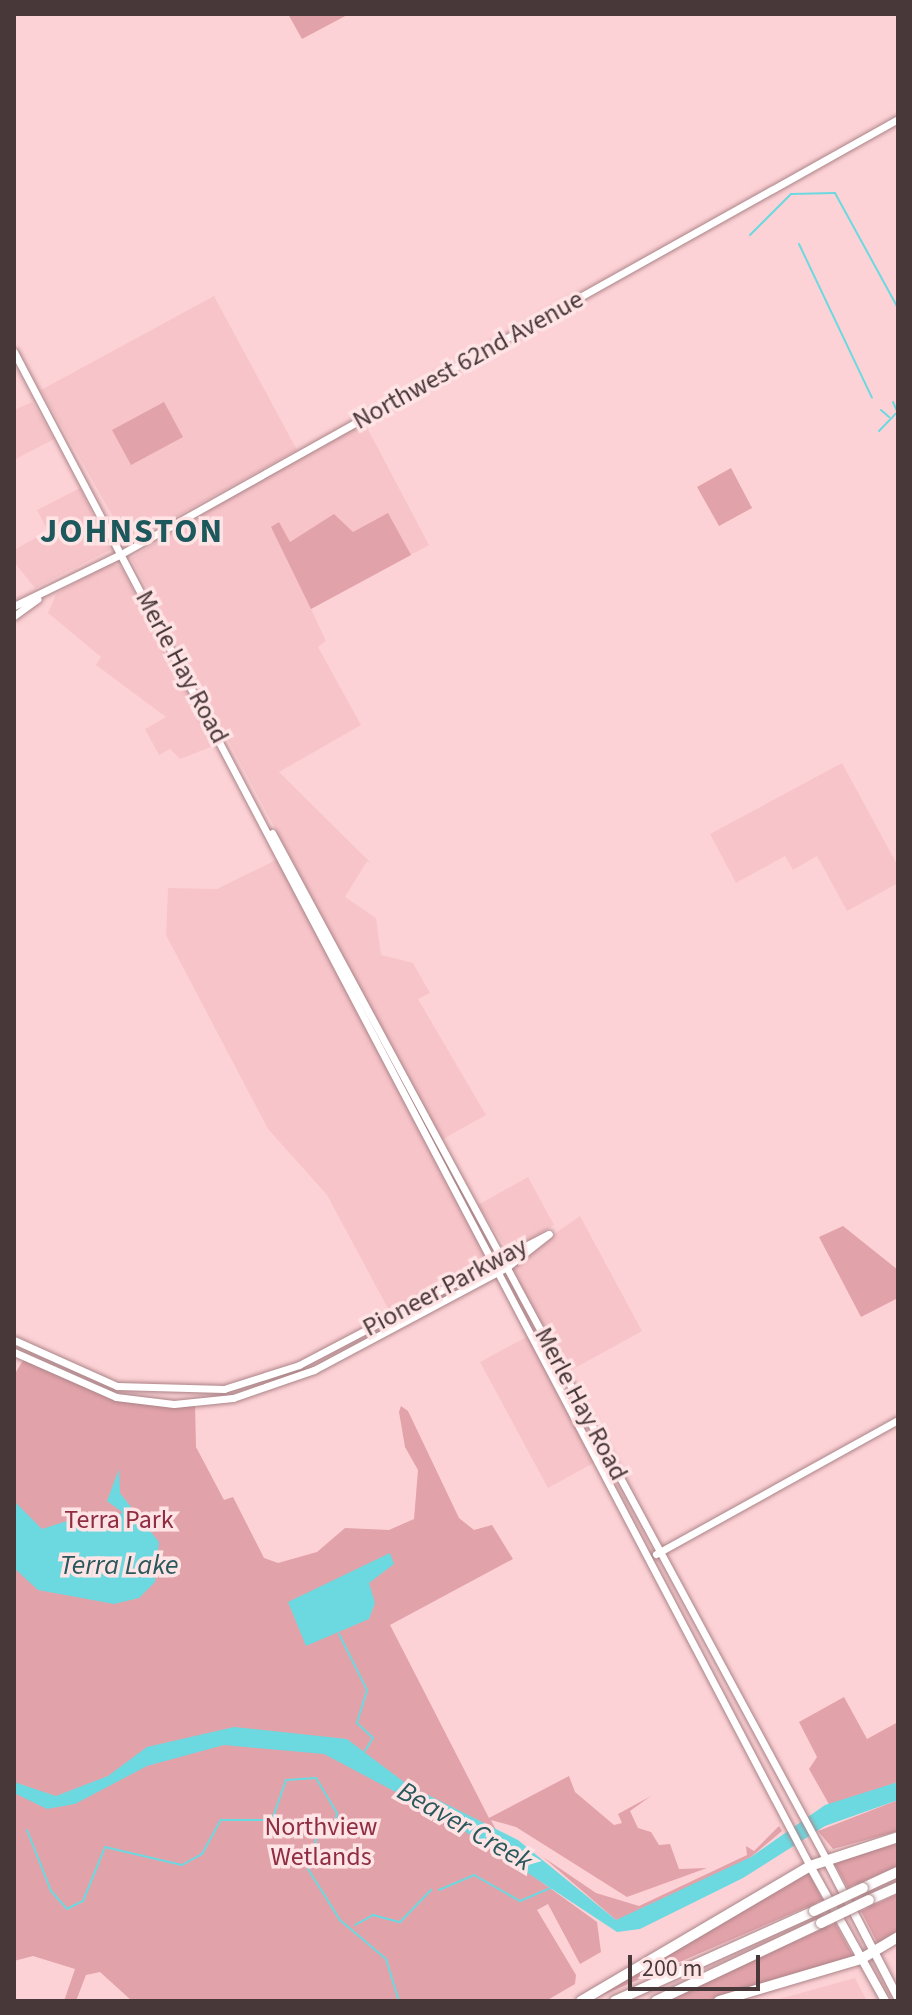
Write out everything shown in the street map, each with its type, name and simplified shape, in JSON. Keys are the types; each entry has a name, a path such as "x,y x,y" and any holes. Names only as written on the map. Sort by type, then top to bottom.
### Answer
{"highway":[{"path":"581,2001 810,1866 898,1837"},
{"path":"615,2001 898,1872"},
{"path":"656,2001 898,1887"},
{"path":"719,2001 861,1959 898,1937"}],"main road":[{"name":"Northwest 62nd Avenue","path":"14,616 37,599 898,119"},
{"name":"Merle Hay Road","path":"14,352 259,812 798,1803 898,1998"},
{"name":"Northwest 62nd Avenue","path":"14,606 37,599"},
{"name":"Merle Hay Road","path":"259,812 651,1557 801,1850 885,2001"},
{"name":"Pioneer Parkway","path":"14,1340 117,1386 224,1389 295,1367 549,1234 499,1272 307,1374 233,1398 174,1404 116,1397 14,1352"},
{"path":"651,1557 898,1420"}],"shaded area":[{"path":"214,296 297,450 128,543 41,390"},
{"path":"32,402 54,439 14,460 14,410"},
{"path":"362,418 429,545 311,609 326,641 318,647 361,725 279,772 372,864 367,861 345,897 376,918 381,955 413,963 430,993 418,999 486,1115 441,1140 131,558"},
{"path":"80,488 110,550 35,588 14,562 14,550 48,531 37,510"},
{"path":"111,563 121,567 216,745 180,759 170,749 159,755 145,729 166,717 96,665 101,657 48,613 56,594"},
{"path":"842,763 898,866 898,883 847,911 817,856 793,870 785,856 736,883 710,834"},
{"path":"280,858 494,1263 392,1316 327,1195 268,1129 166,935 168,888 217,889"},
{"path":"528,1177 554,1225 509,1252 478,1205"},
{"path":"580,1216 642,1331 564,1374 507,1267"},
{"path":"532,1334 601,1459 548,1488 480,1362"},
{"path":"855,1978 867,2001 772,2001"}],"green space":[{"path":"288,14 349,14 302,39"},
{"path":"164,402 183,437 131,465 112,430"},
{"path":"731,468 752,508 719,526 697,487"},
{"path":"388,513 411,555 311,609 271,527 279,522 290,542 334,514 353,532"},
{"path":"843,1226 898,1270 898,1298 861,1317 819,1237"},
{"path":"24,1359 116,1397 195,1403 196,1447 224,1500 233,1497 264,1558 278,1563 317,1552 345,1528 389,1530 414,1519 418,1470 405,1447 399,1412 401,1406 408,1411 459,1518 474,1530 492,1525 513,1559 390,1625 489,1818 569,1776 575,1792 614,1825 622,1823 618,1814 651,1796 630,1811 638,1828 651,1832 659,1845 670,1844 679,1869 707,1868 627,1897 516,1827 491,1820 511,1860 597,1922 601,1952 580,1964 548,1904 537,1910 576,1975 575,1984 546,2001 132,2001 100,1972 86,1975 76,2001 64,2001 75,1969 33,1956 14,1961 14,1375"},
{"path":"844,1697 867,1739 898,1722 898,1782 830,1806 809,1769 817,1757 799,1722"},
{"path":"898,1800 898,1831 833,1849 818,1831"},
{"path":"779,1826 782,1831 751,1857 659,1906 616,1920 543,1857 596,1893 639,1906 747,1855 746,1846 754,1851"},
{"path":"898,1843 898,1866 848,1888 834,1863"},
{"path":"808,1871 823,1900 589,2001"},
{"path":"898,1894 898,1933 879,1946 861,1911"},
{"path":"835,1923 854,1957 706,2001 664,2001"}],"water":[{"name":"Terra Lake","path":"119,1469 120,1493 159,1542 155,1582 139,1598 114,1604 38,1590 14,1568 14,1501 42,1529 70,1520 107,1530 122,1512 107,1501"},
{"path":"390,1553 394,1564 369,1583 375,1603 369,1619 306,1646 288,1602"},
{"name":"Beaver Creek","path":"234,1727 347,1739 408,1785 518,1840 616,1920 751,1857 825,1805 898,1782 898,1800 825,1826 743,1878 640,1929 617,1932 443,1817 324,1754 224,1745 147,1766 75,1804 47,1809 14,1793 14,1782 56,1796 108,1776 147,1747"}],"waterway":[{"path":"750,235 791,194 835,193 898,308"},
{"path":"799,244 872,398"},
{"path":"893,402 897,411"},
{"path":"881,410 889,417"},
{"path":"879,431 898,411"},
{"path":"339,1634 367,1690 357,1723 373,1738 365,1751"},
{"path":"27,1830 51,1891 67,1909 83,1901 105,1847 182,1865 202,1854 221,1820 272,1820 286,1780 316,1778 337,1813 334,1828 317,1837 308,1869 340,1920 386,1959 399,2001"},
{"path":"439,1890 474,1875 520,1901 550,1888"},
{"path":"355,1925 373,1915 400,1922 431,1890"}],"district":[{"name":"JOHNSTON","path":"132,532"}],"park label":[{"name":"Terra Park","path":"119,1520"},
{"name":"Northview Wetlands","path":"321,1842"}]}
